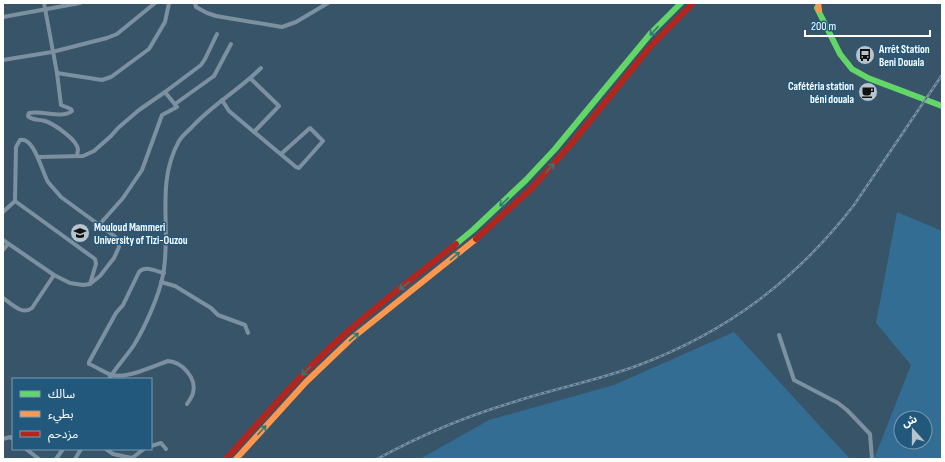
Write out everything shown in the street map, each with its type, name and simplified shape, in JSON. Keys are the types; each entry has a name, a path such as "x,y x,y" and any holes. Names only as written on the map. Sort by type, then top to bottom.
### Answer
{"main road":[{"path":"226,459 297,380 336,342 362,319 473,230 526,180 555,149 651,33 681,3"},
{"path":"236,459 296,393 350,340 382,313 446,264 491,226 530,190 647,51 693,3"},
{"path":"815,3 840,54 852,69 868,78 942,106"},
{"path":"818,3 819,10"}],"street":[{"path":"44,3 57,73 61,105 71,109 72,111 66,115 35,111 29,113 28,116 31,119 46,122 68,136 77,144 77,156"},
{"path":"3,17 80,3"},
{"path":"3,60 52,52 107,38 117,34 155,3"},
{"path":"57,73 102,80 111,77 149,49 165,22 169,3"},
{"path":"195,3 196,7 207,14 282,28 296,22 328,3"},
{"path":"38,157 83,156 94,151 139,110 201,65 217,34"},
{"path":"99,225 123,198 142,170 162,115 177,106 175,104 214,76 232,44"},
{"path":"110,377 134,345 148,320 164,273 166,249 165,191 170,163 180,139 196,122 251,78 261,68"},
{"path":"251,78 279,106 254,132"},
{"path":"165,92 175,104"},
{"path":"222,100 229,111 296,167 300,168 323,142 310,128 281,154"},
{"path":"3,212 15,201 15,152 17,144 23,139 30,143 38,157 48,182 55,191 117,238 119,247 114,258 100,276 90,284 83,285 70,283 3,240"},
{"path":"15,201 95,259 96,264 90,284"},
{"path":"3,250 8,244"},
{"path":"164,273 146,268 141,269 123,305 116,313 91,357 89,364 110,377 131,373 168,361 181,365 189,375 193,392 187,404"},
{"path":"3,298 22,311 28,311 32,308 54,274"},
{"path":"161,282 175,286 211,308 218,315 246,325 248,333"},
{"path":"779,335 794,380 838,403 847,410 871,436 872,459"},
{"path":"152,446 160,443 166,449"},
{"path":"27,450 39,459"},
{"path":"56,459 62,450"},
{"path":"75,459 80,450"},
{"path":"107,450 113,454 125,458 132,458 143,450"},
{"path":"139,453 140,459"}],"shaded area":[{"path":"897,212 942,231 942,459 874,459 893,411 893,450 933,450 933,410 893,410 911,365 876,323"},
{"path":"734,332 850,459 420,459 489,420 614,385"}],"railway":[{"path":"377,459 463,419 532,396 609,375 671,352 702,337 758,301 784,280 808,257 832,232 854,205 942,75"}],"traffic: fast":[{"path":"456,244 526,180 555,149 651,33 681,3"},
{"path":"817,8 840,54 852,69 868,78 942,106"}],"traffic: slow":[{"path":"818,3 819,10"},
{"path":"236,459 306,382 351,339 476,239"}],"traffic: jam":[{"path":"476,239 531,189 572,143 650,47 693,3"},
{"path":"226,459 294,384 336,342 380,304 456,244"}],"place":[{"name":"Arrêt Station Beni Douala","path":"865,55"},
{"name":"Cafétéria station béni douala","path":"868,92"},
{"name":"Mouloud Mammeri University of Tizi-Ouzou","path":"80,233"}]}
